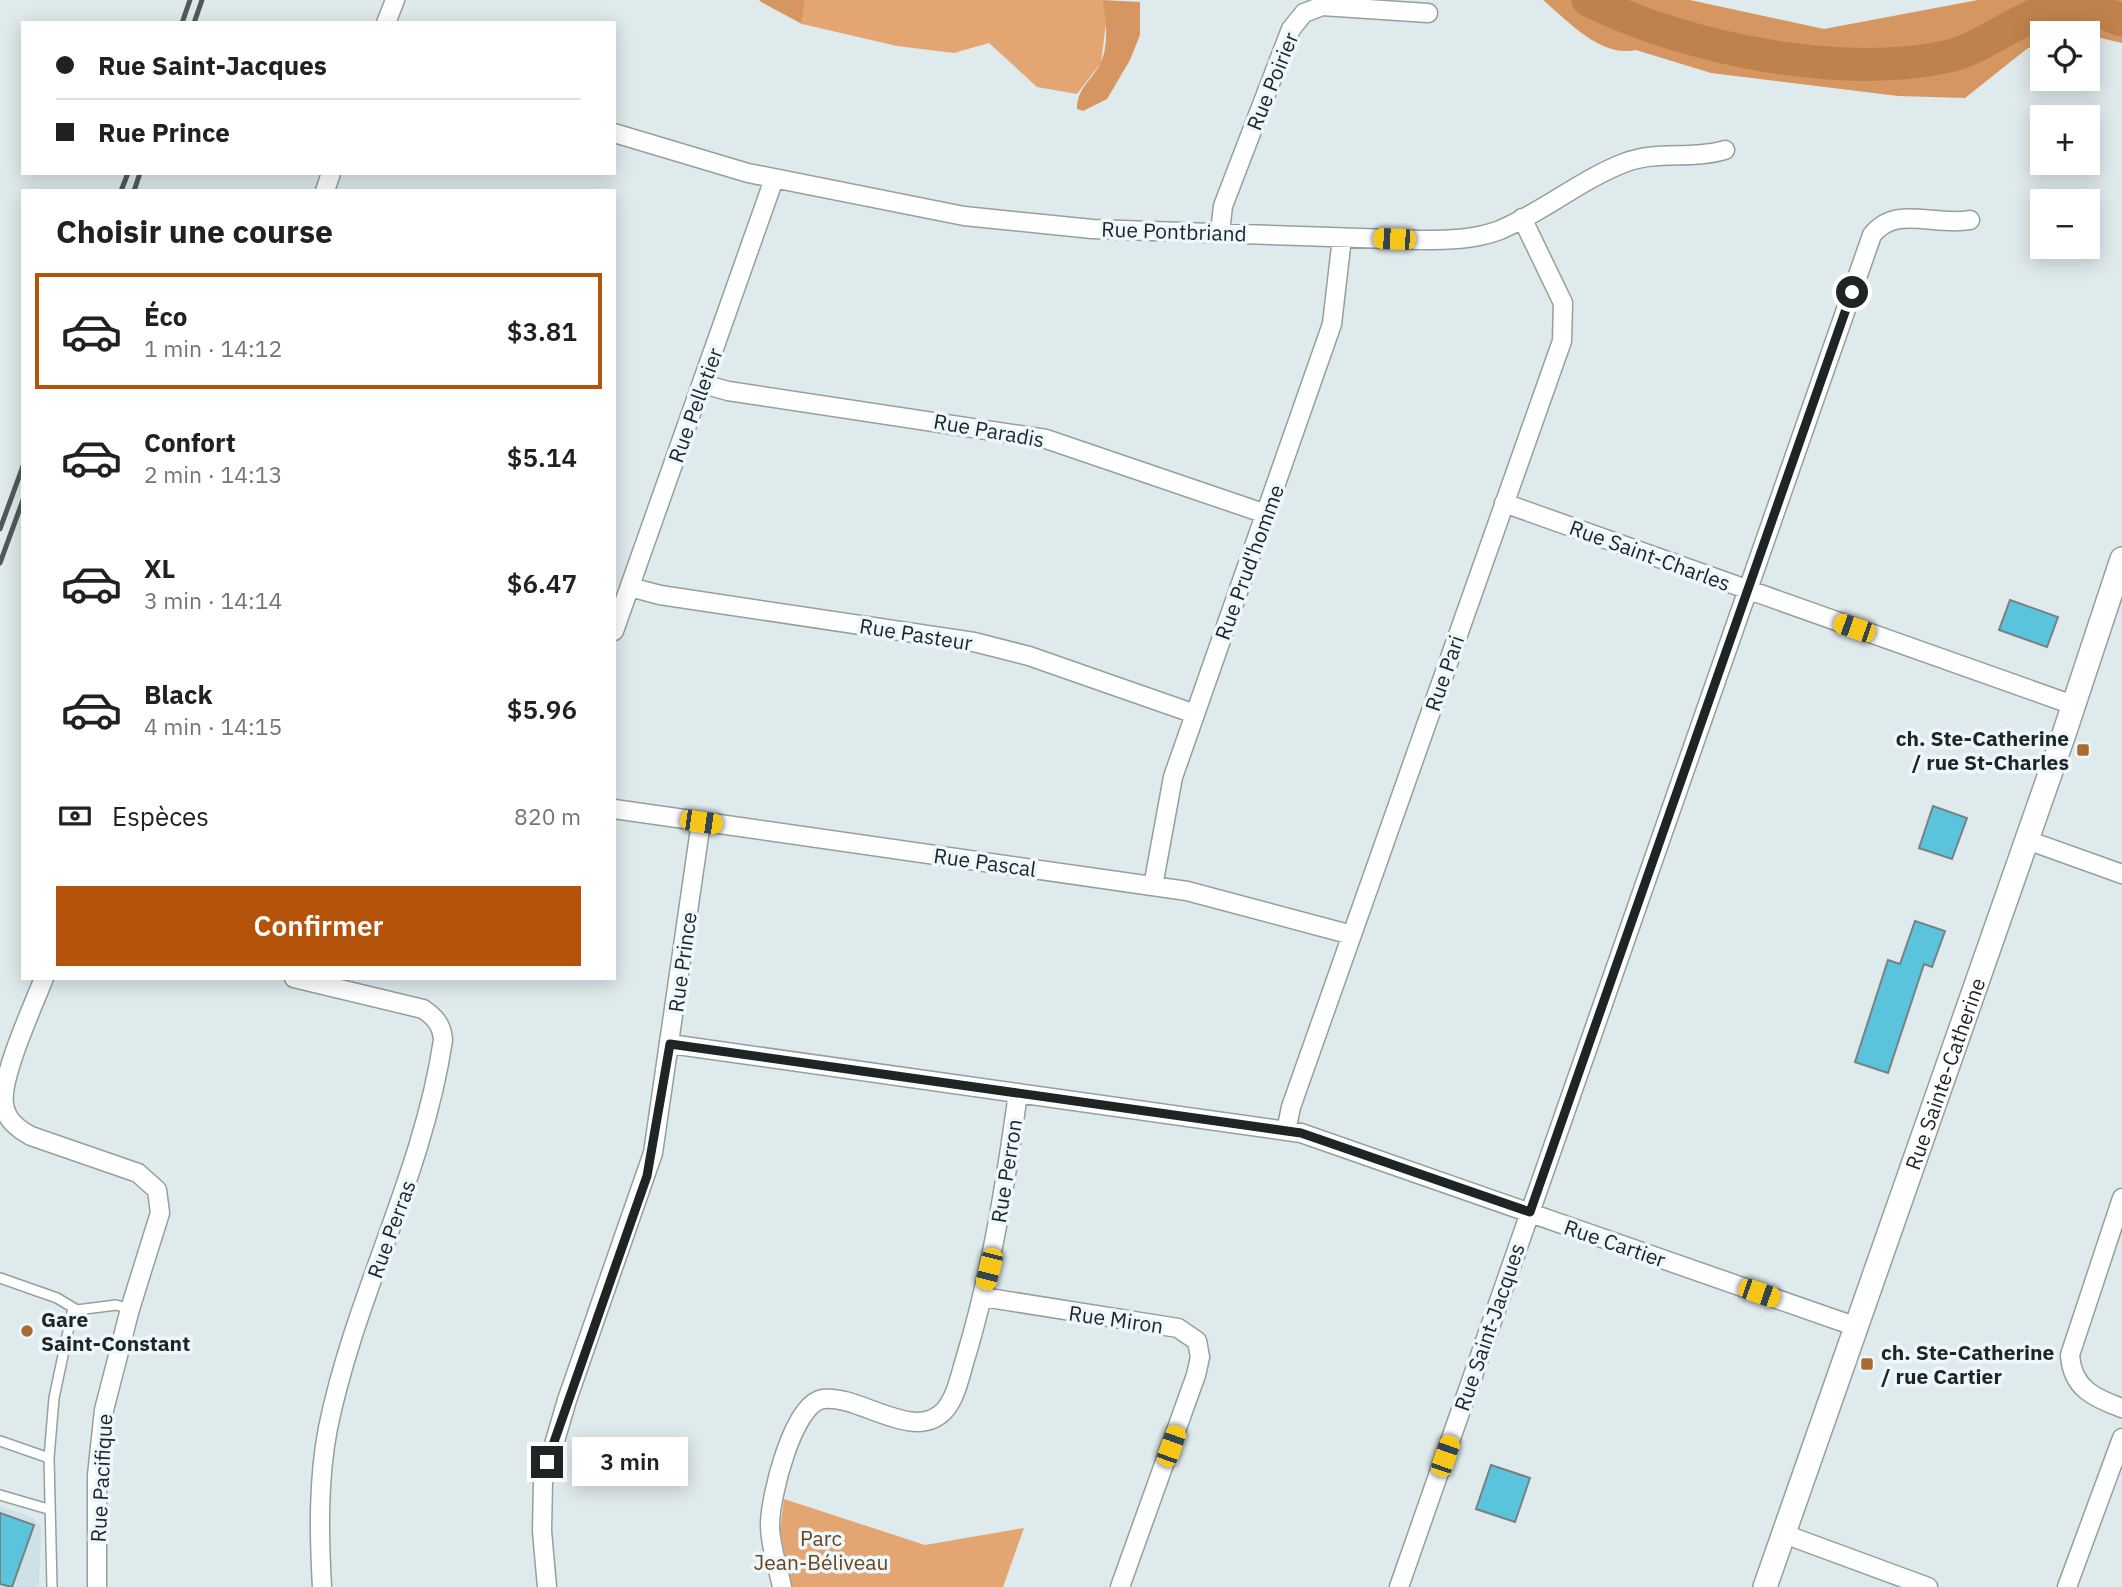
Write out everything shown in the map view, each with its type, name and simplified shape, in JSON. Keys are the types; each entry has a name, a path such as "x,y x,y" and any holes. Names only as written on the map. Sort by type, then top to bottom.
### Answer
{"street":[{"path":"387,21 395,0"},
{"name":"Rue Poirier","path":"1220,232 1223,206 1291,29 1304,13 1332,5 1428,13"},
{"name":"Rue Pontbriand","path":"616,134 774,179 899,205 994,220 1091,229 1453,240 1484,234 1522,218 1624,163 1647,157 1698,156 1725,150"},
{"name":"Rue Pelletier","path":"616,626 774,179"},
{"name":"Rue Pari","path":"1286,1131 1291,1107 1562,341 1563,303 1522,218"},
{"name":"Rue Saint-Jacques","path":"1399,1587 1872,235 1886,223 1903,218 1949,224 1970,220"},
{"name":"Rue Prud'homme","path":"1153,886 1169,789 1332,324 1342,238"},
{"name":"Rue Paradis","path":"703,384 728,391 1046,439 1266,514"},
{"name":"Rue Saint-Charles","path":"1504,503 2073,705"},
{"name":"Rue Sainte-Catherine","path":"1765,1587 2027,840 2122,559"},
{"name":"Rue Pasteur","path":"630,587 660,596 974,642 1028,656 1195,714"},
{"name":"Rue Pascal","path":"616,809 1187,891 1352,935"},
{"name":"Rue Prince","path":"547,1587 542,1502 547,1462 647,1176 670,1044 701,822"},
{"path":"2027,840 2122,874"},
{"name":"Rue Pacifique","path":"43,980 8,1076 4,1105 11,1122 23,1132 133,1171 149,1180 161,1203 159,1221 130,1309 100,1433 97,1587"},
{"name":"Rue Perras","path":"302,980 413,1006 430,1013 443,1031 440,1058 419,1150 360,1319 330,1419 320,1490 322,1587"},
{"name":"Rue Cartier","path":"670,1044 1314,1136 1857,1327"},
{"name":"Rue Perron","path":"782,1587 771,1532 771,1510 803,1412 817,1400 825,1398 844,1401 910,1422 927,1421 940,1415 953,1396 983,1297 1018,1093"},
{"path":"2122,1199 2070,1355 2070,1367 2079,1386 2095,1397 2122,1408"},
{"name":"Rue Miron","path":"983,1297 1178,1328 1197,1341 1200,1357 1196,1375 1120,1587"},
{"path":"2067,1587 2122,1438"},
{"path":"1784,1534 1928,1587"}],"lane":[{"path":"0,1278 57,1298 73,1308 83,1310 116,1305 130,1309"},
{"path":"52,1587 52,1544 48,1509 49,1458 54,1398 73,1308"},
{"path":"0,1441 49,1458"},
{"path":"0,1496 48,1509"}],"shaded area":[{"path":"759,0 805,0 802,24 761,2"},
{"path":"1102,0 1140,2 1140,35 1130,60 1107,99 1083,111 1077,109 1079,96 1099,66 1106,43"},
{"path":"1543,0 1690,0 1824,29 1978,0 2122,0 2122,43 2100,38 2100,21 2030,21 2030,47 1965,98 1898,96 1711,73 1636,50 1610,49 1574,27"},
{"path":"0,1506 32,1517 41,1527 39,1587 0,1587"}],"green space":[{"path":"805,0 1102,0 1107,15 1101,63 1077,94 1037,87 989,43 954,53 897,46 802,24"},
{"name":"Parc Jean-Béliveau","path":"784,1499 925,1545 1024,1528 1003,1587 791,1587 780,1530"}],"building":[{"path":"2010,600 2058,617 2047,647 1999,630"},
{"path":"1933,806 1967,818 1952,859 1919,848"},
{"path":"1915,921 1945,931 1932,967 1924,964 1888,1073 1855,1062 1888,960 1900,964"},
{"path":"1491,1465 1530,1478 1515,1522 1476,1509"},
{"path":"0,1513 34,1525 12,1587 0,1584"}],"waterway":[{"path":"1588,0 1671,33 1717,46 1813,62 1861,64 1907,62 1949,56 1982,43 2031,17 2065,7 2097,10 2122,20"}],"railway":[{"path":"183,21 190,0"},
{"path":"195,21 202,0"},
{"path":"122,189 127,175"},
{"path":"135,189 139,175"},
{"path":"0,529 21,471"},
{"path":"0,563 21,505"}],"place":[{"name":"ch. Ste-Catherine / rue St-Charles","path":"2083,750"},
{"name":"Gare Saint-Constant","path":"27,1331"},
{"name":"ch. Ste-Catherine / rue Cartier","path":"1867,1364"}],"route":[{"path":"547,1462 647,1176 658,1126 670,1044 1301,1133 1530,1212 1852,292"}]}
